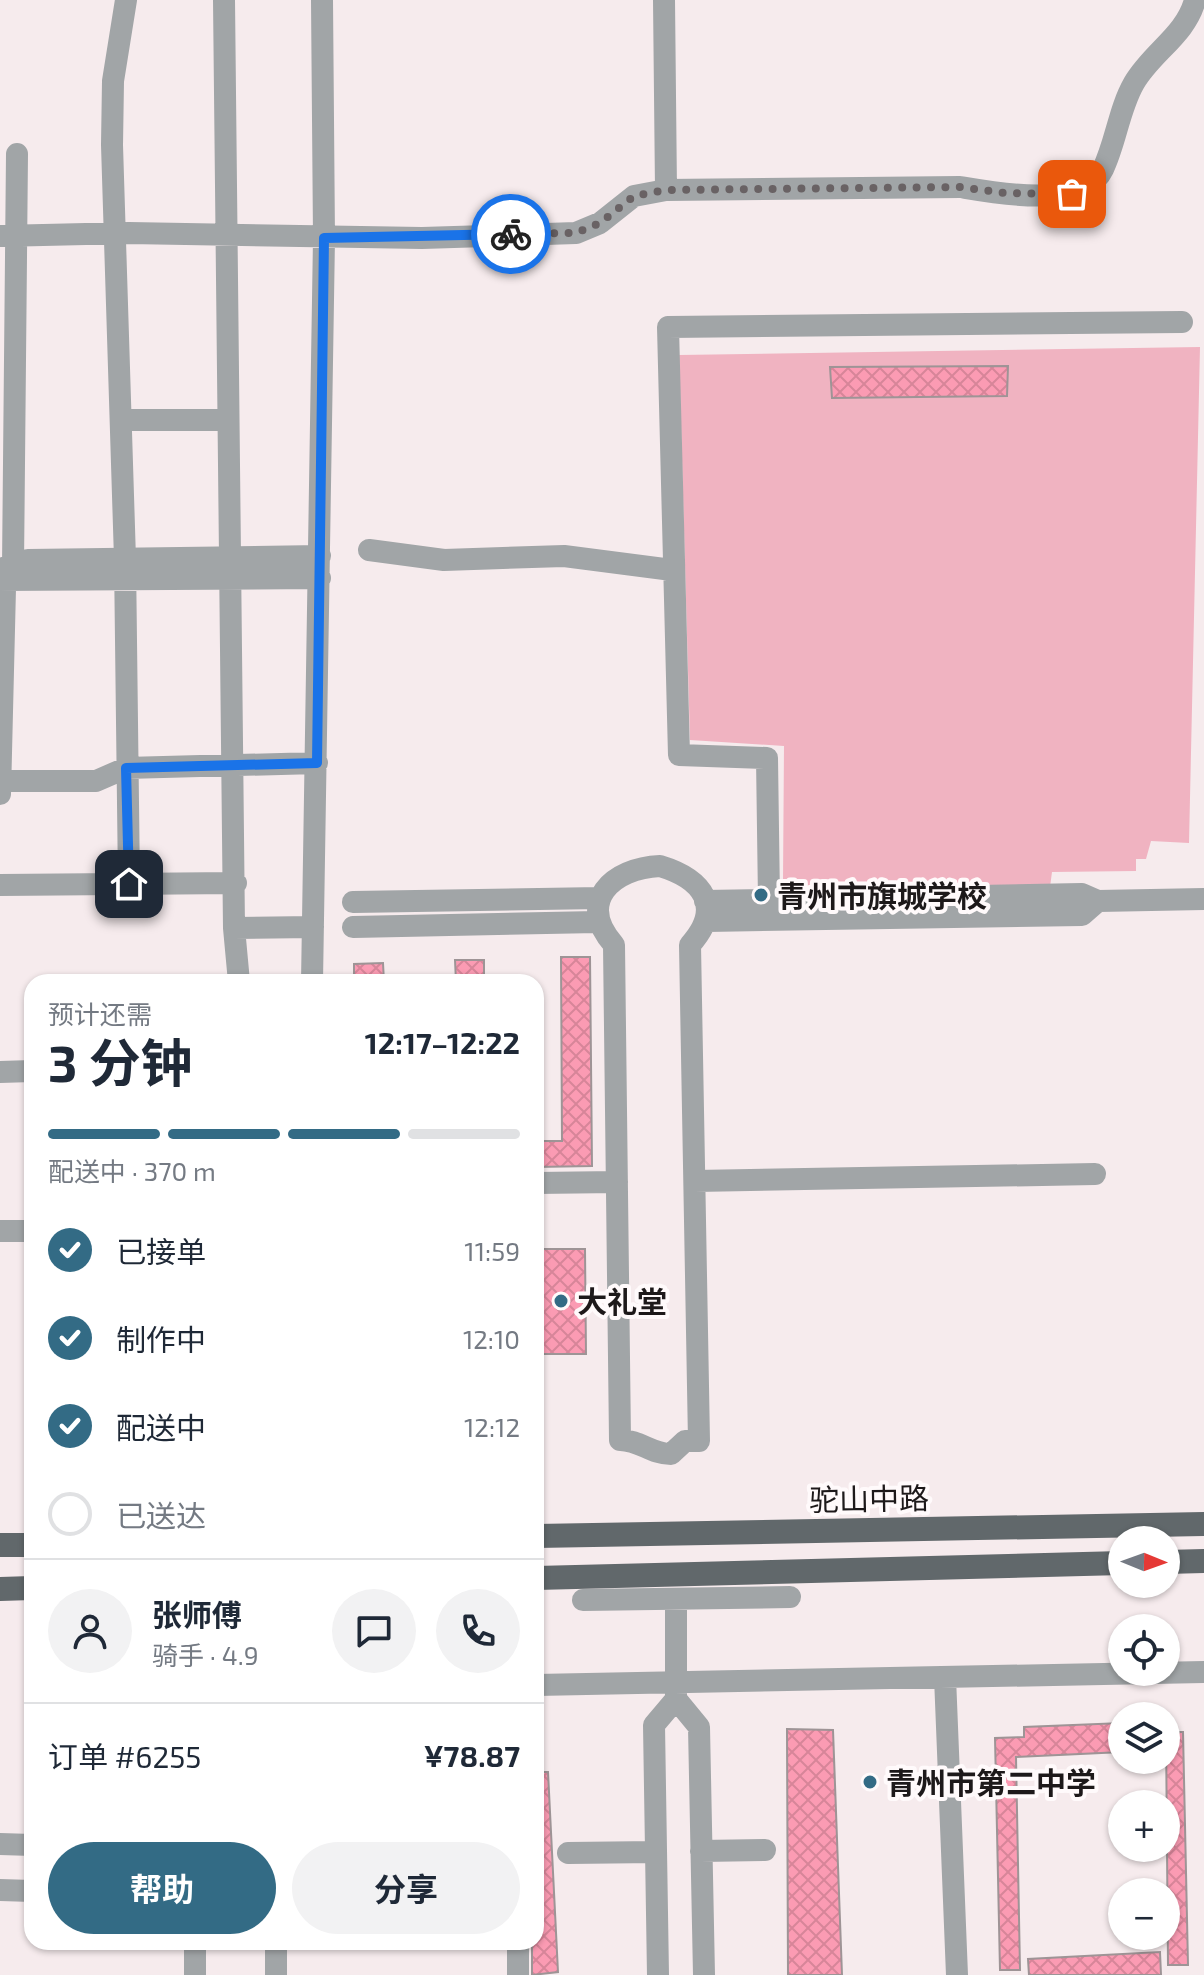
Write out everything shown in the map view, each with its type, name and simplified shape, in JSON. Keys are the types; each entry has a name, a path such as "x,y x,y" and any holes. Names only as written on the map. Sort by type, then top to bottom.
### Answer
{"main road":[{"name":"驼山中路","path":"544,1536 1204,1524"},
{"path":"0,1545 24,1545"},
{"path":"1180,1562 1204,1561"},
{"path":"544,1578 1108,1563"},
{"path":"0,1589 24,1588"}],"street":[{"path":"126,0 113,81 113,234 122,420 129,884"},
{"path":"224,0 228,568 236,883 234,928 238,974"},
{"path":"312,974 324,238 322,0"},
{"path":"664,0 666,190"},
{"path":"8,236 113,234 324,238 576,233 600,223 634,196 666,190 960,187 1004,193 1072,194 1102,173 1135,82 1190,18 1195,0"},
{"path":"17,154 8,236 1,786 96,781 126,768 317,763"},
{"path":"769,900 767,758 679,755 668,327 1182,322"},
{"path":"122,420 228,420"},
{"path":"369,550 444,560 564,556 672,570"},
{"path":"5,574 320,567"},
{"path":"660,866 690,879 706,911 690,945 699,1441 685,1441 671,1454 658,1454 636,1440 620,1440 614,945 597,922 600,898 626,872 660,866"},
{"path":"0,885 236,883"},
{"path":"706,911 769,900 1082,894 1098,901 1204,899"},
{"path":"353,902 600,898"},
{"path":"441,925 442,900"},
{"path":"706,911 1082,915 1098,901"},
{"path":"353,927 597,922"},
{"path":"234,928 313,927"},
{"path":"0,1072 24,1071"},
{"path":"695,1181 1095,1174"},
{"path":"544,1183 617,1182"},
{"path":"0,1231 24,1231"},
{"path":"583,1600 790,1597"},
{"path":"676,1599 676,1691 699,1727 704,1975"},
{"path":"544,1685 676,1691 945,1677 1204,1672"},
{"path":"945,1677 957,1975"},
{"path":"658,1975 654,1725 676,1691"},
{"path":"0,1844 24,1845"},
{"path":"701,1851 765,1850"},
{"path":"568,1853 656,1852"},
{"path":"0,1890 24,1891"},
{"path":"195,1950 195,1975"},
{"path":"276,1950 276,1975"},
{"path":"518,1950 518,1975"}],"shaded area":[{"path":"1200,347 1189,843 1151,841 1146,859 1136,859 1136,871 1052,872 1050,887 790,890 783,882 784,746 690,740 679,355"}],"building":[{"path":"1008,366 1007,396 832,398 830,367"},
{"path":"561,957 590,957 592,1166 544,1167 544,1141 562,1141"},
{"path":"455,960 484,960 484,974 456,974"},
{"path":"383,963 384,974 354,974 354,964"},
{"name":"大礼堂","path":"544,1249 585,1249 586,1354 544,1354"},
{"path":"1108,1724 1108,1753 1016,1757 1020,1970 1000,1970 995,1738 1024,1737 1024,1727"},
{"path":"787,1729 833,1730 842,1975 788,1975"},
{"path":"1180,1732 1183,1732 1188,1965 1168,1965 1168,1950 1180,1950 1180,1878 1167,1878 1167,1862 1180,1862 1180,1790 1166,1790 1166,1774 1180,1774"},
{"path":"544,1772 548,1772 558,1972 532,1975 532,1950 544,1950"},
{"path":"1160,1952 1161,1975 1029,1975 1028,1959"}],"way so far":[{"path":"511,234 576,233 600,223 634,196 666,190 960,187 1004,193 1072,194"}],"place":[{"name":"青州市旗城学校","path":"761,895"},
{"name":"大礼堂","path":"561,1301"},
{"name":"青州市第二中学","path":"870,1782"}],"route":[{"path":"129,884 126,768 317,763 324,238 511,234"}]}
